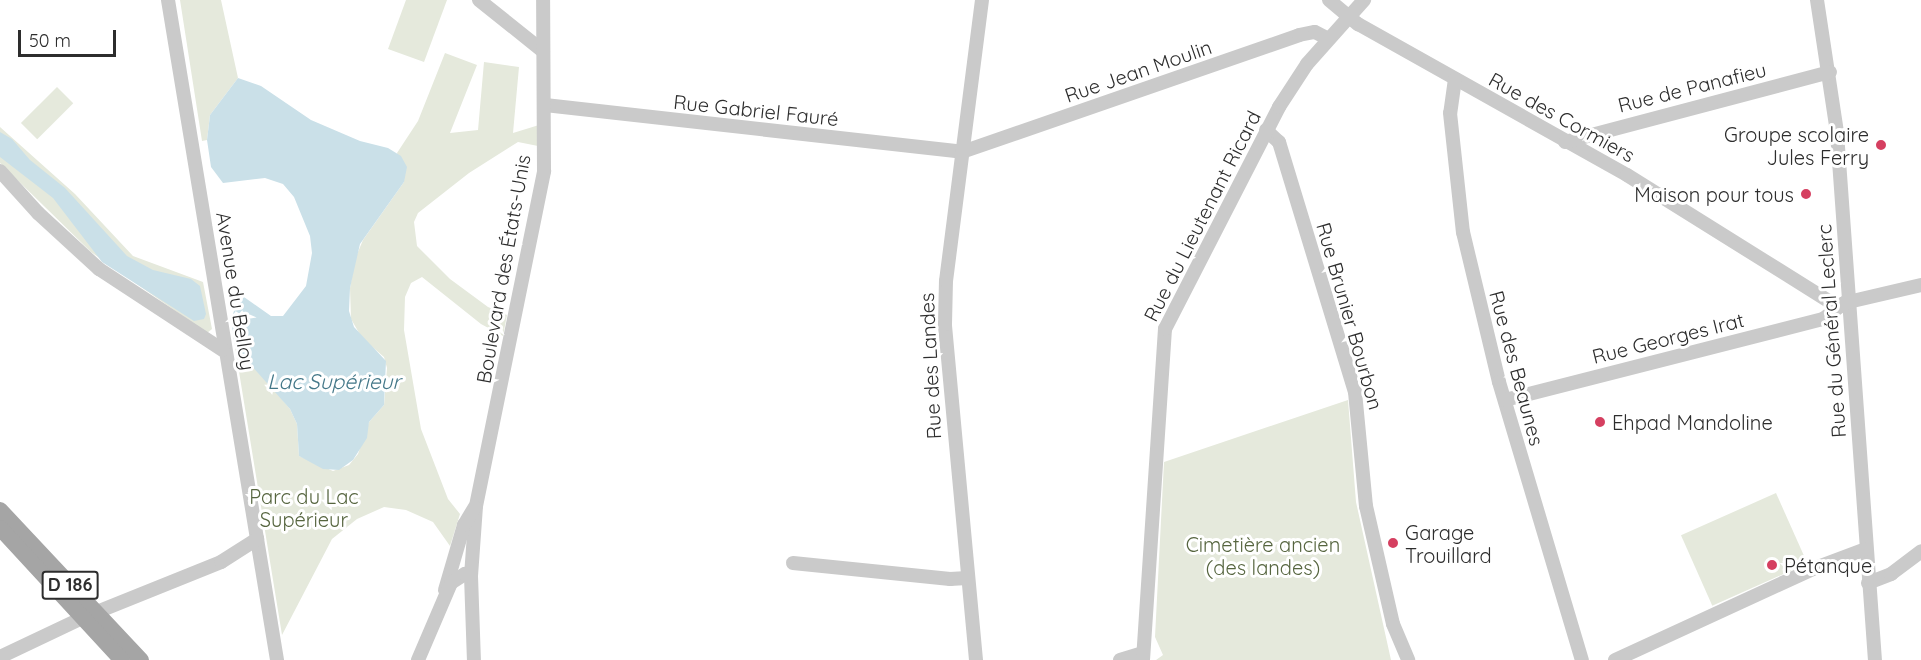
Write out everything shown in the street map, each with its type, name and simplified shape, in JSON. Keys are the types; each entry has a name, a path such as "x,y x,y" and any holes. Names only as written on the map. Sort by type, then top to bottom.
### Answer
{"main road":[{"name":"D 186","path":"0,510 90,616 122,660"},
{"name":"D 186","path":"0,528 90,616 141,660"}],"street":[{"name":"Avenue du Belloy","path":"168,0 223,350 276,660"},
{"path":"480,0 543,51"},
{"name":"Boulevard des États-Unis","path":"418,660 451,583 468,575 476,506 544,171 543,0"},
{"name":"Rue des Landes","path":"976,660 945,324 962,152 981,0"},
{"name":"Rue des Cormiers","path":"1329,0 1349,15 1455,79 1681,207 1843,304"},
{"name":"Rue du Lieutenant Ricard","path":"1143,656 1162,339 1266,130 1299,74 1328,38 1364,0"},
{"name":"Rue du Général Leclerc","path":"1817,0 1830,72 1843,304 1875,660"},
{"name":"Rue Jean Moulin","path":"962,152 1299,35 1315,33 1328,38"},
{"name":"Rue de Panafieu","path":"1565,142 1830,72"},
{"name":"Rue des Beaunes","path":"1455,79 1450,113 1457,202 1504,400 1582,660"},
{"name":"Rue Gabriel Fauré","path":"545,105 962,152"},
{"name":"Rue Brunier Bourbon","path":"1266,130 1279,142 1355,392 1366,506 1393,624 1408,660"},
{"path":"0,171 38,213 99,269 223,350"},
{"name":"Rue Georges Irat","path":"1504,400 1823,318 1843,304 1921,285"},
{"name":"Boulevard des États-Unis","path":"443,598 453,557 476,506"},
{"path":"0,657 90,616 221,562 257,539"},
{"path":"1615,660 1815,567 1866,549"},
{"path":"1868,583 1891,574 1921,551"},
{"path":"453,557 453,566 468,575 474,660"},
{"path":"793,564 950,579 968,578"},
{"path":"1120,660 1143,656"}],"green space":[{"path":"180,0 221,0 238,78 210,115 207,140 202,141"},
{"path":"406,0 447,0 424,62 388,49"},
{"name":"Parc du Lac Supérieur","path":"445,53 477,65 450,133 478,130 484,62 519,67 513,133 539,125 538,146 518,142 469,173 418,213 414,222 417,246 450,279 488,307 507,315 503,336 481,324 422,277 411,283 405,297 404,330 421,429 448,499 460,514 450,546 433,522 406,510 384,507 357,519 332,539 282,635 234,341 290,409 297,424 299,456 333,471 349,465 358,454 369,422 384,405 387,368 384,357 362,338 351,319 350,288 355,259 363,240 404,182 397,153 418,121"},
{"path":"57,87 73,103 37,139 21,123"},
{"path":"0,127 75,194 133,256 203,282 212,329 207,333 91,252 0,163"},
{"name":"Cimetière ancien (des landes)","path":"1348,400 1356,502 1391,660 1156,660 1163,655 1155,637 1164,462"},
{"path":"1776,493 1807,563 1712,606 1681,535"}],"water":[{"name":"Lac Supérieur","path":"238,78 261,86 311,120 360,141 388,148 401,156 407,167 404,182 360,244 350,288 349,311 354,327 386,361 384,405 369,422 367,438 353,460 339,470 323,469 299,456 297,424 290,409 249,363 234,341 231,319 237,303 244,297 271,316 283,316 306,286 312,253 310,236 294,197 283,184 265,178 223,183 211,167 207,140 210,115"},
{"path":"0,132 12,139 30,160 65,188 127,256 153,270 191,279 200,286 206,314 204,319 194,321 102,262 53,198 0,157"}],"place":[{"name":"Groupe scolaire Jules Ferry","path":"1881,145"},
{"name":"Maison pour tous","path":"1806,194"},
{"name":"Ehpad Mandoline","path":"1600,422"},
{"name":"Garage Trouillard","path":"1393,543"},
{"name":"Pétanque","path":"1772,565"}]}
